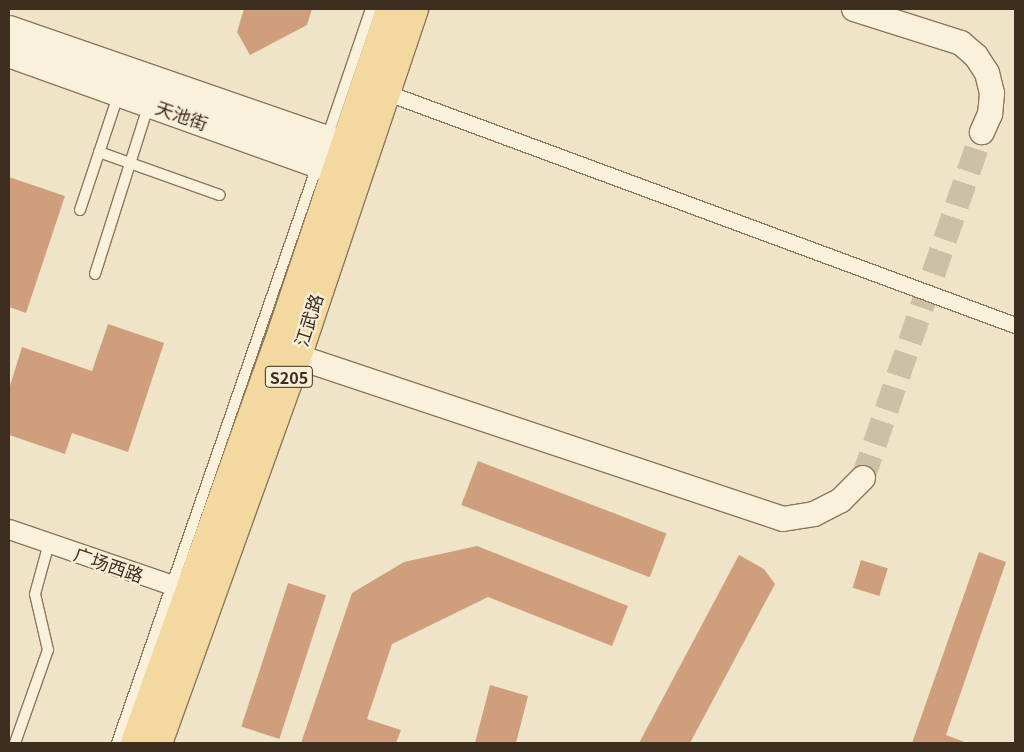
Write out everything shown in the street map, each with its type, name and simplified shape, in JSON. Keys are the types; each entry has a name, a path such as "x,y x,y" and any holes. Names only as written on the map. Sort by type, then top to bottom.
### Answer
{"main road":[{"name":"江武路","path":"136,743 191,592 287,353 336,156 391,9"},
{"name":"江武路","path":"336,156 385,92 414,9"},
{"path":"9,30 123,82"},
{"name":"天池街","path":"9,53 123,82 336,156"},
{"name":"江武路","path":"158,743 191,592"}],"street":[{"path":"860,10 961,42 976,56 987,73 992,93 990,114 982,132"},
{"path":"385,92 1015,325"},
{"path":"287,353 783,519 814,514 834,504 863,478"},
{"name":"广场西路","path":"9,529 191,592"}],"lane":[{"path":"117,743 191,592 336,156 371,9"},
{"path":"80,210 123,82"},
{"path":"95,274 153,92"},
{"path":"100,152 220,195"},
{"path":"15,743 48,650 35,594 49,543"}],"building":[{"path":"244,9 312,9 307,25 250,55 237,32"},
{"path":"9,177 65,196 26,313 9,307"},
{"path":"108,324 164,343 128,452 72,433 65,454 9,435 9,389 22,347 92,371"},
{"path":"478,461 667,533 650,577 461,505"},
{"path":"477,546 628,606 612,646 488,597 392,644 367,719 401,730 396,743 301,743 352,593 404,562"},
{"path":"979,552 1006,562 946,735 967,743 912,743"},
{"path":"739,555 764,569 775,584 690,743 639,743"},
{"path":"861,560 888,568 879,596 853,588"},
{"path":"288,583 326,595 279,739 241,727"},
{"path":"490,685 528,696 516,743 475,743"}],"tunnel":[{"path":"863,478 982,132"}]}
